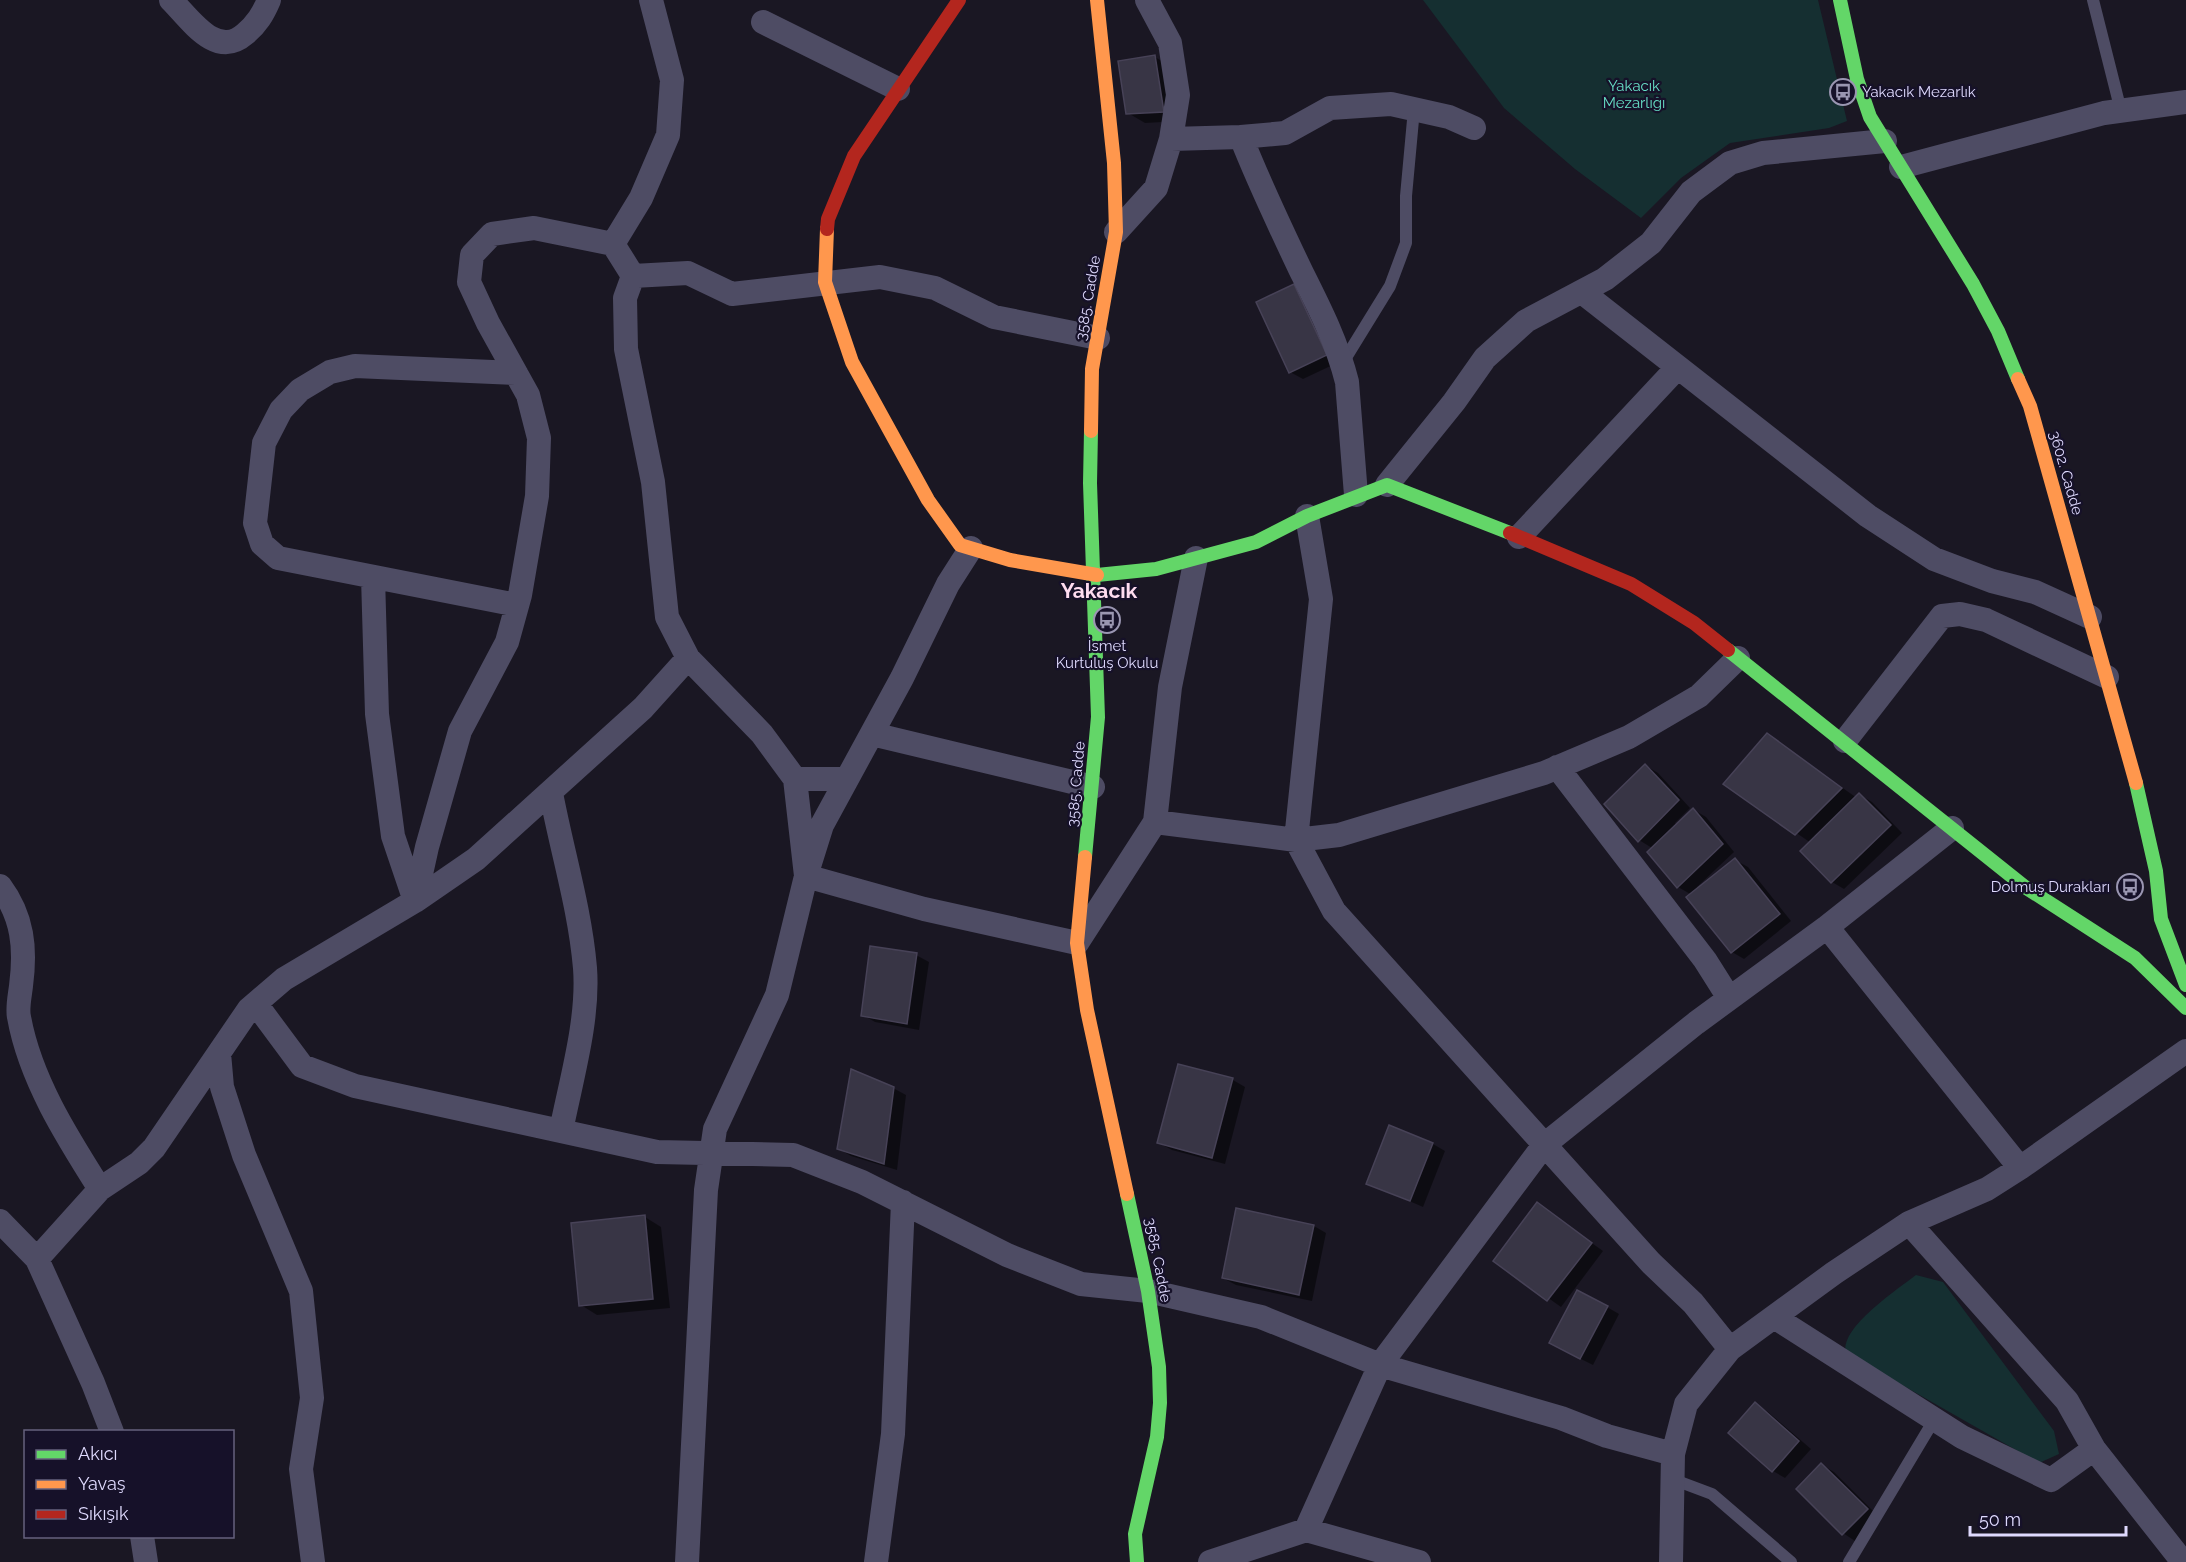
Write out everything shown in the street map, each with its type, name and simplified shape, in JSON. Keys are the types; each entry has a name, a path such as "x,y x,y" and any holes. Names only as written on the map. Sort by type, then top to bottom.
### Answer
{"street":[{"path":"171,0 211,38 228,44 238,40 257,25 269,0"},
{"path":"613,244 641,198 668,135 672,80 651,0"},
{"name":"3585. Cadde","path":"1096,0 1114,164 1116,232 1092,369 1089,432 1098,717 1077,943 1087,1010 1148,1291 1159,1367 1161,1402 1157,1437 1135,1534 1137,1562"},
{"path":"1116,232 1156,188 1171,140 1178,95 1170,43 1147,0"},
{"name":"3602. Cadde","path":"1840,0 1862,94 1870,117 1973,284 2016,370 2030,406 2148,831 2161,920 2186,985"},
{"path":"952,3 854,156 828,219 824,248 825,282 852,362 928,500 960,545 1010,561 1093,575 1156,569 1256,542 1307,516 1356,495 1387,485 1454,402 1485,358 1526,321 1605,279 1651,243 1691,192 1730,163 1763,153 1885,141"},
{"path":"763,22 898,89"},
{"path":"1901,167 2121,111 2186,102"},
{"path":"1171,140 1285,134 1330,108 1391,104 1449,117 1474,128"},
{"path":"1241,137 1261,187 1328,326 1342,364 1347,382 1356,495"},
{"path":"415,901 427,847 460,731 507,642 517,605 537,496 539,438 528,394 488,323 469,282 472,255 492,234 534,228 613,244 633,276 626,298 626,349 653,482 667,617 688,658 762,734 795,779 806,876"},
{"path":"633,276 688,273 732,294 880,277 935,288 994,317 1098,338"},
{"path":"1582,292 1868,516 1934,559 1992,581 2035,592 2090,616"},
{"path":"516,373 355,366 330,372 311,382 281,410 264,443 255,523 262,544 278,558 517,605"},
{"path":"1519,537 1677,368"},
{"path":"1387,485 1631,584 1694,623 1845,741 2025,887 2135,958 2186,1008"},
{"path":"1307,516 1321,599 1296,840 1334,911 1544,1145 1607,1211 1651,1263 1693,1303 1730,1349"},
{"path":"687,1562 706,1190 715,1129 777,994 806,876 822,825 873,734 948,584 971,548"},
{"path":"806,876 924,909 1077,943 1155,822 1170,687 1196,558"},
{"path":"373,577 377,714 384,770 393,836 415,901"},
{"path":"1845,741 1942,616 1960,614 1986,620 2107,677"},
{"path":"37,1259 100,1190 154,1149 249,1009 284,979 415,901 476,859 643,708 688,658"},
{"path":"1155,822 1296,840 1339,835 1557,767 1629,737 1699,696 1738,658"},
{"path":"873,734 1093,787"},
{"path":"1557,767 1705,960 1730,998"},
{"path":"795,779 847,778"},
{"path":"551,793 570,878 585,969 581,1030 561,1131"},
{"path":"1306,1530 1380,1365 1544,1145 1730,998 1827,927 1952,828"},
{"path":"0,886 15,910 23,939 24,968 18,1015 33,1065 68,1139 100,1190"},
{"path":"1827,927 2020,1168"},
{"path":"256,1004 302,1066 355,1086 657,1152 793,1155 903,1202 1007,1255 1081,1284 1148,1291 1261,1317 1380,1365 1561,1418 1607,1436 1673,1454"},
{"path":"1671,1562 1673,1454 1686,1404 1730,1349 1909,1223 1987,1189 2186,1051"},
{"path":"219,1053 222,1087 244,1155 301,1291 312,1398 301,1469 313,1562"},
{"path":"876,1562 893,1434 903,1202"},
{"path":"0,1221 37,1259 93,1383 111,1430"},
{"path":"1909,1223 2067,1401 2094,1449 2183,1562"},
{"path":"1774,1317 1934,1420 2014,1464 2051,1480 2094,1449"},
{"path":"1210,1562 1306,1530 1419,1562"},
{"path":"142,1538 146,1562"}],"lane":[{"path":"2093,0 2121,111"},
{"path":"1342,364 1390,286 1406,243 1406,196 1414,109"},
{"path":"1849,1562 1934,1420"},
{"path":"1672,1479 1712,1494 1791,1562"}],"green space":[{"name":"Yakacık Mezarlığı","path":"1423,0 1818,0 1847,121 1829,128 1730,143 1681,178 1641,218 1575,169 1504,108"},
{"path":"1916,1275 1943,1282 2054,1431 2059,1454 2039,1463 1846,1353 1846,1343 1860,1321"}],"building":[{"path":"1155,55 1164,112 1126,114 1118,61"},
{"path":"1294,284 1327,355 1289,373 1256,302"},
{"path":"1767,733 1842,788 1795,835 1723,784"},
{"path":"1645,764 1679,800 1638,842 1604,804"},
{"path":"1859,793 1891,825 1831,883 1800,851"},
{"path":"1693,808 1723,844 1677,888 1647,852"},
{"path":"1735,858 1780,914 1731,953 1686,897"},
{"path":"870,946 917,953 907,1024 861,1016"},
{"path":"1178,1064 1233,1078 1212,1158 1157,1143"},
{"path":"851,1069 894,1087 884,1164 837,1149"},
{"path":"1389,1125 1433,1143 1410,1201 1366,1184"},
{"path":"1537,1202 1592,1243 1547,1301 1493,1261"},
{"path":"1236,1208 1314,1225 1299,1295 1222,1278"},
{"path":"645,1215 653,1299 579,1306 571,1223"},
{"path":"1577,1290 1608,1306 1580,1359 1549,1343"},
{"path":"1755,1402 1799,1441 1772,1472 1728,1433"},
{"path":"1821,1463 1868,1509 1842,1535 1796,1489"}],"traffic: fast":[{"path":"1840,0 1857,79 1870,117 1973,284 1998,331 2018,379"},
{"path":"1085,857 1098,717 1090,483 1091,431"},
{"path":"1097,575 1156,569 1256,542 1307,516 1387,485 1510,533"},
{"path":"1728,650 2025,887 2135,958 2186,1008"},
{"path":"2136,783 2156,871 2161,919 2186,985"},
{"path":"1127,1194 1148,1291 1159,1367 1160,1403 1157,1437 1135,1534 1137,1562"}],"traffic: slow":[{"path":"1091,431 1092,369 1116,232 1114,163 1097,0"},
{"path":"827,229 825,282 852,362 928,500 960,545 1010,560 1097,575"},
{"path":"2018,379 2030,406 2136,783"},
{"path":"1085,857 1077,943 1087,1010 1127,1194"}],"traffic: jam":[{"path":"827,229 828,219 854,156 959,0"},
{"path":"1510,533 1631,584 1694,623 1728,650"}],"place":[{"name":"Yakacık Mezarlık","path":"1843,92"},
{"name":"İsmet Kurtuluş Okulu","path":"1107,620"},
{"name":"Dolmuş Durakları","path":"2130,887"}],"district":[{"name":"Yakacık","path":"1099,590"}]}
